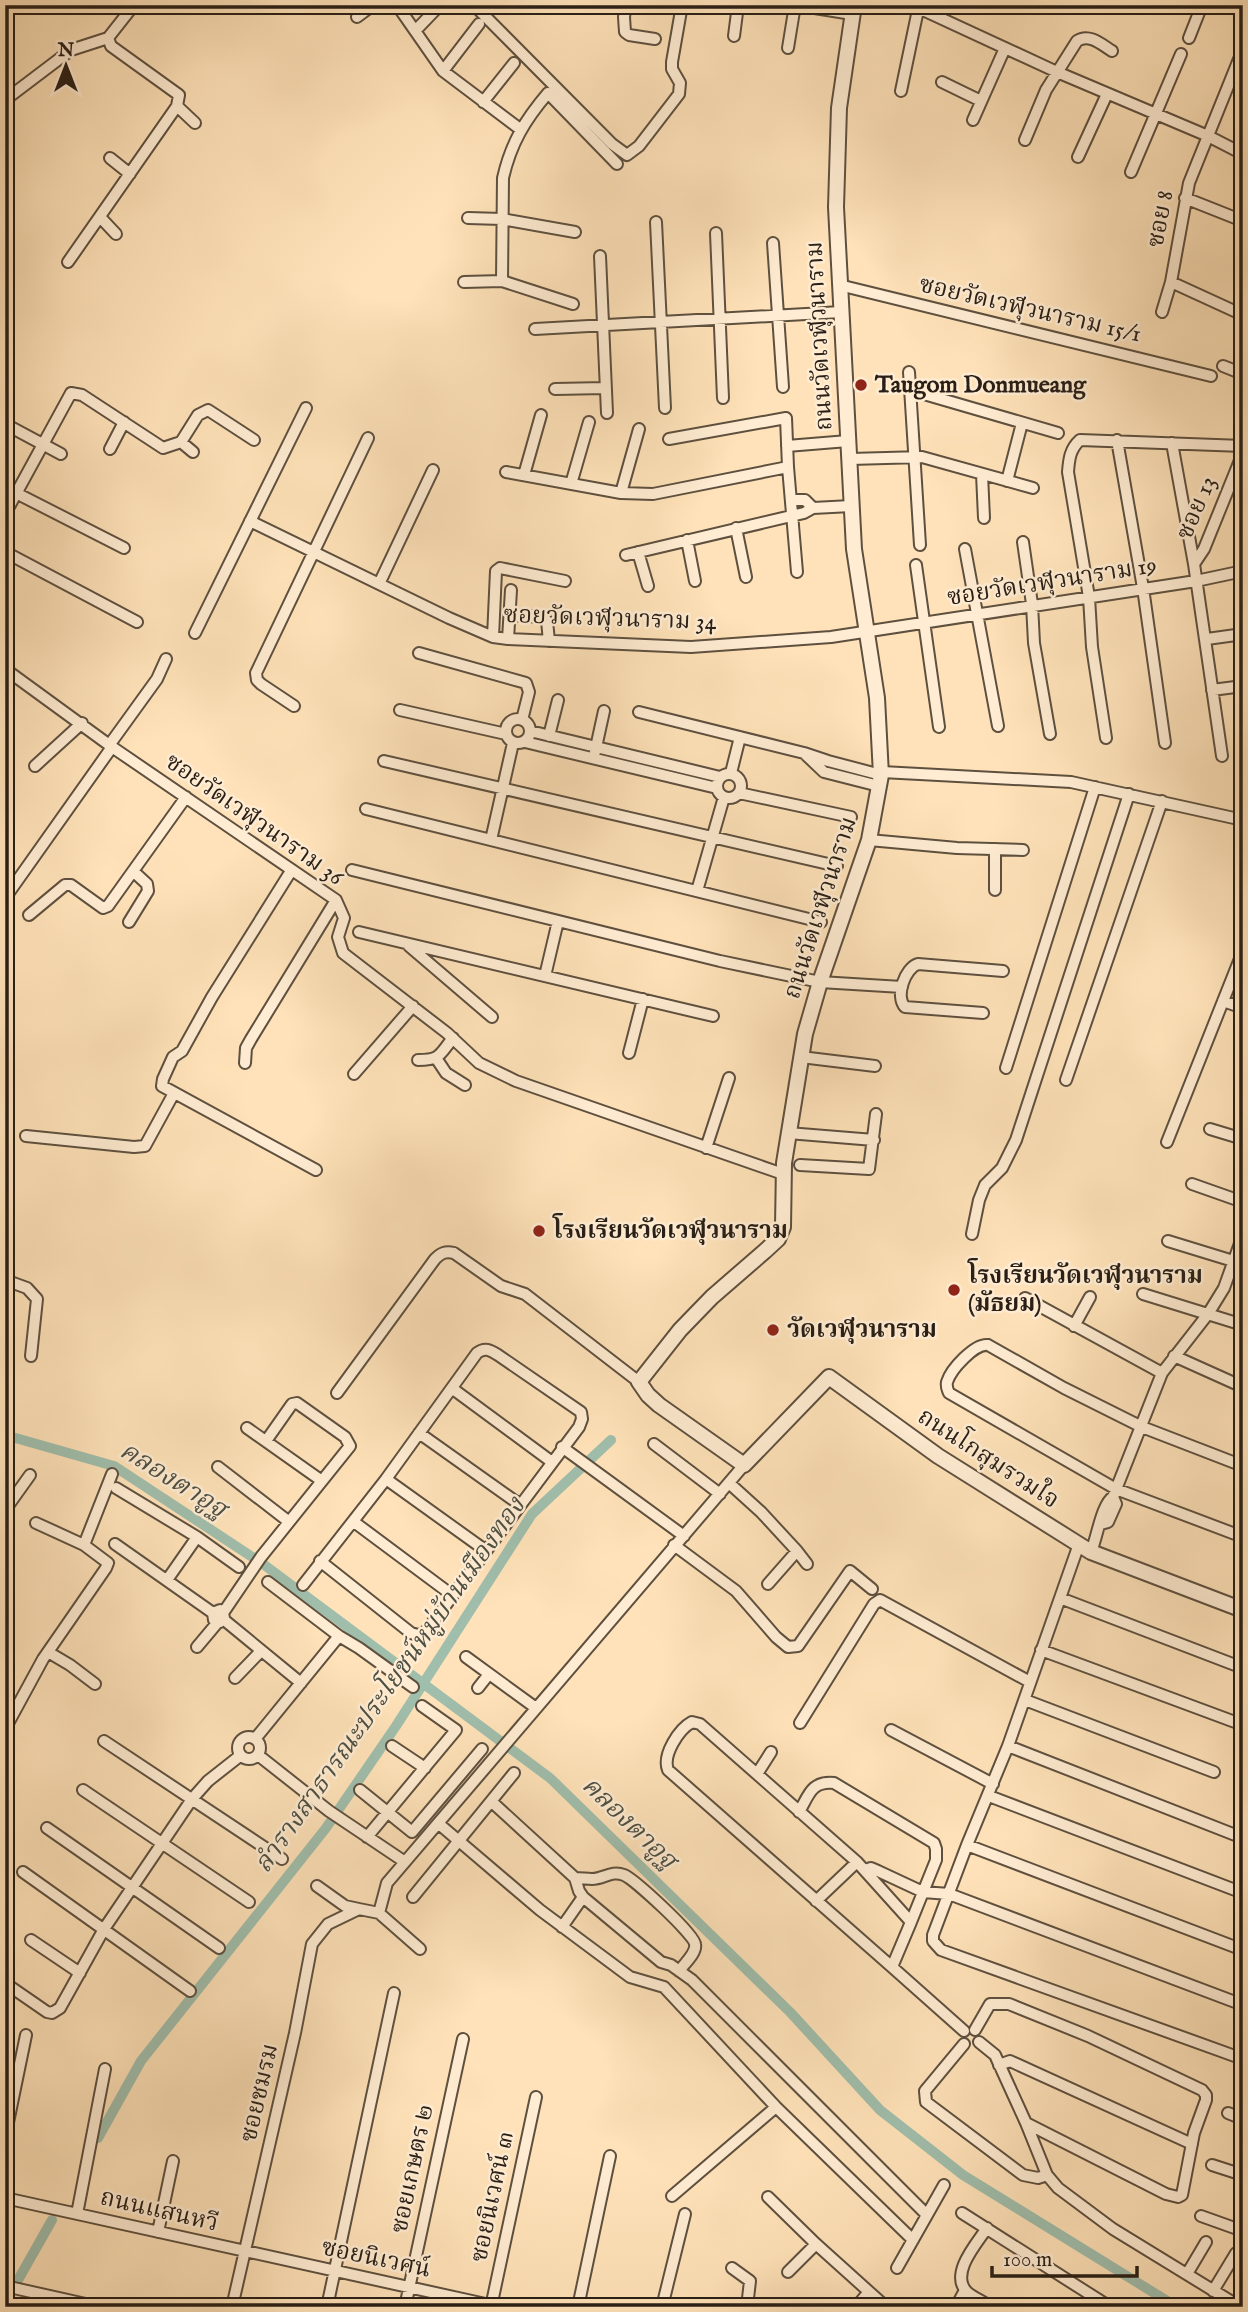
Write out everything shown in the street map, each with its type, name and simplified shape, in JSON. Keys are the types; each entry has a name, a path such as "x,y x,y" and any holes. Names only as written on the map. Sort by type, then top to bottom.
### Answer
{"street":[{"path":"5,100 71,50 108,38 134,5"},
{"path":"357,17 373,5"},
{"path":"397,5 443,71 520,129"},
{"path":"415,31 440,5"},
{"path":"474,5 612,144 627,155 639,146 679,94 680,83 671,62 682,5"},
{"path":"626,5 625,32 655,39"},
{"path":"734,36 738,5"},
{"path":"789,48 795,5 853,10"},
{"path":"1189,38 1202,5"},
{"path":"901,91 916,6 1243,154"},
{"name":"ถนนวัดเวฬุวนาราม","path":"639,1382 688,1321 778,1239 785,1216 783,1174 801,1057 820,982 869,840 881,778 877,698 854,549 836,207 837,140 853,10"},
{"path":"443,71 478,24"},
{"path":"1025,140 1046,90 1071,48 1083,37 1090,38 1112,51"},
{"path":"68,262 100,217 119,166 177,106 179,94 111,46 108,38"},
{"path":"973,120 1005,48"},
{"path":"1131,172 1181,54"},
{"name":"ซอย 8","path":"1162,312 1171,282 1189,183 1239,60"},
{"path":"483,102 514,63"},
{"path":"942,82 981,101"},
{"path":"502,281 503,178 520,129 548,93 617,164"},
{"path":"1079,157 1107,94"},
{"path":"177,106 195,123"},
{"path":"1185,198 1243,221"},
{"path":"100,217 116,234"},
{"path":"468,218 502,219 575,232"},
{"path":"656,222 665,408"},
{"path":"716,233 723,398"},
{"path":"773,243 783,387"},
{"path":"600,256 607,414"},
{"path":"464,282 502,281 573,304"},
{"path":"1171,282 1242,313"},
{"name":"ซอยวัดเวฬุวนาราม 15/1","path":"839,285 1211,376"},
{"path":"535,329 841,312"},
{"path":"1223,366 1243,374"},
{"path":"909,372 920,545"},
{"path":"555,389 605,388"},
{"path":"910,390 1058,433"},
{"path":"5,514 71,393 82,396 163,448 181,442 198,415 208,410 254,440"},
{"path":"195,633 306,408"},
{"path":"524,475 541,415"},
{"path":"669,439 786,418 797,572"},
{"path":"110,449 124,422"},
{"path":"571,484 589,422"},
{"path":"1007,481 1022,422"},
{"path":"5,424 61,454"},
{"path":"621,493 639,429"},
{"path":"295,706 261,684 256,673 368,438"},
{"path":"1106,738 1092,647 1089,597 1068,471 1069,456 1074,445 1080,440 1117,440 1243,446"},
{"path":"1117,440 1143,588 1165,743"},
{"path":"787,446 848,441"},
{"path":"181,442 193,452"},
{"path":"1172,443 1194,564"},
{"name":"ซอย 13","path":"1222,756 1194,564 1204,549 1243,453"},
{"path":"850,459 913,456 1033,488"},
{"path":"506,472 621,493 653,494 788,467"},
{"path":"379,584 433,470"},
{"path":"982,474 984,518"},
{"path":"16,493 124,548"},
{"path":"790,500 805,500 813,508"},
{"path":"626,555 804,513 813,508 851,506"},
{"name":"ซอยวัดเวฬุวนาราม 34","path":"250,521 379,584 493,636 508,639 691,647 867,632"},
{"path":"736,528 746,577"},
{"path":"687,540 695,581"},
{"path":"1023,542 1032,604 1034,643 1050,734"},
{"path":"965,549 999,726"},
{"path":"5,552 137,622"},
{"path":"638,552 648,586"},
{"path":"916,565 939,727"},
{"path":"493,636 496,571 500,568 511,569 565,581"},
{"name":"ซอยวัดเวฬุวนาราม 19","path":"867,632 1032,604 1196,581 1243,571"},
{"path":"508,639 511,590"},
{"path":"510,615 543,617 547,621 549,641"},
{"path":"1207,639 1243,634"},
{"path":"419,653 526,683 529,692 522,720"},
{"path":"5,898 157,679 166,659"},
{"name":"ซอยวัดเวฬุวนาราม 36","path":"6,671 336,900 344,918 338,937 344,953 453,1038 479,1063 499,1074 783,1174"},
{"path":"1212,690 1243,685"},
{"path":"549,736 558,700"},
{"path":"400,710 723,784 740,781 739,793"},
{"path":"595,753 604,710"},
{"path":"639,712 804,752 881,778 1044,779 1129,794 1243,820"},
{"path":"491,840 518,737 527,723 516,719 509,723 518,737"},
{"path":"35,766 82,723"},
{"path":"518,737 549,736 595,753"},
{"path":"697,891 723,784 740,737"},
{"path":"384,761 837,866"},
{"path":"723,784 732,797 739,793 851,817"},
{"path":"1006,1068 1095,787"},
{"path":"972,1234 985,1185 1002,1168 1016,1140 1129,794"},
{"path":"29,915 65,885 71,885 103,908 108,906 186,797"},
{"path":"1066,1080 1162,801"},
{"path":"366,809 821,922"},
{"path":"869,840 1023,850"},
{"path":"995,849 995,890"},
{"path":"352,870 720,961 820,982 902,987"},
{"path":"129,922 148,891 147,884 133,871"},
{"path":"291,871 212,997 182,1051 173,1057 162,1086 316,1170"},
{"path":"245,1063 246,1048 251,1039 336,900"},
{"path":"545,976 558,921"},
{"path":"359,932 713,1016"},
{"path":"405,943 492,1017"},
{"path":"1167,1142 1243,951"},
{"path":"983,1013 905,1007 900,998 908,971 912,965 918,964 1003,971"},
{"path":"629,1053 643,999"},
{"path":"1223,1001 1243,1008"},
{"path":"354,1074 413,1006"},
{"path":"418,1060 431,1061 436,1058 453,1038"},
{"path":"801,1057 875,1066"},
{"path":"436,1058 446,1073 465,1085"},
{"path":"706,1148 729,1078"},
{"path":"26,1136 145,1146 174,1093"},
{"path":"800,1165 869,1169 876,1114"},
{"path":"1210,1129 1243,1139"},
{"path":"789,1133 874,1140"},
{"path":"1192,1185 1243,1202"},
{"path":"1243,1235 1238,1263 1209,1314 1162,1373 1115,1493 1116,1504 1108,1522 1101,1524 1085,1548 1060,1598 1008,1746 933,1935 933,1941 941,1950 1243,2059"},
{"path":"1168,1241 1238,1263"},
{"path":"337,1393 435,1259 441,1253 448,1252 501,1286 525,1294 639,1382 659,1405 744,1465 387,1883 379,1913"},
{"path":"5,1280 27,1288 37,1299 31,1356"},
{"path":"1143,1294 1243,1325"},
{"path":"1074,1326 1090,1297"},
{"path":"1025,1298 1162,1373"},
{"path":"1243,1466 1142,1427 1064,1388 988,1345 981,1344 974,1348 948,1380 949,1393 1115,1493 1243,1538"},
{"path":"303,1585 320,1561 354,1522 482,1349 489,1349 581,1412 579,1427 424,1634 417,1635 320,1561"},
{"path":"1174,1356 1243,1387"},
{"name":"ถนนโกสุมรวมใจ","path":"744,1465 829,1377 937,1456 1085,1548 1243,1610"},
{"path":"453,1389 552,1462"},
{"path":"197,1647 288,1521 349,1450 345,1437 297,1402 266,1441"},
{"path":"247,1429 322,1481"},
{"path":"419,1433 519,1504"},
{"path":"654,1444 720,1494"},
{"path":"562,1447 684,1536"},
{"path":"218,1467 288,1521"},
{"path":"85,1545 112,1474"},
{"path":"5,1510 30,1475"},
{"path":"386,1479 485,1550"},
{"path":"729,1483 779,1530 807,1564"},
{"path":"116,1488 197,1537 239,1567"},
{"path":"354,1522 452,1595"},
{"path":"5,1729 48,1653 108,1563 85,1545 36,1523"},
{"path":"167,1580 197,1537"},
{"path":"116,1544 219,1617 301,1683"},
{"path":"674,1545 736,1591 776,1637 789,1647 798,1646 850,1571 872,1589"},
{"path":"768,1584 797,1551"},
{"path":"268,1582 413,1688"},
{"path":"1060,1598 1243,1668"},
{"path":"800,1723 874,1604 880,1600 1030,1682"},
{"path":"256,1739 339,1636"},
{"path":"1041,1650 1243,1725"},
{"path":"235,1678 261,1651"},
{"path":"48,1653 70,1665 94,1684"},
{"path":"466,1657 536,1708"},
{"path":"478,1688 489,1674"},
{"path":"1025,1700 1214,1772"},
{"path":"367,1837 456,1730 422,1706"},
{"path":"911,1922 861,1866 700,1724 692,1722 685,1726 668,1753 668,1770 892,1967 970,2030 978,2031 981,2038 979,2042 971,2047 964,2044 961,2037 970,2030 990,2004 1009,2004 1088,2036 1202,2090 1206,2095 1192,2144 1182,2195 1173,2196 1026,2123"},
{"path":"891,1730 992,1784"},
{"path":"242,1739 256,1739 260,1746 258,1755 250,1759 241,1755 238,1747 242,1739"},
{"path":"104,1741 282,1859"},
{"path":"392,1746 425,1768"},
{"path":"1008,1746 1243,1838"},
{"path":"360,1790 412,1832 482,1749"},
{"path":"757,1774 771,1752"},
{"path":"5,1983 52,2014 60,2008 104,1929 192,1799 208,1781 241,1755"},
{"path":"258,1755 333,1815 405,1862"},
{"path":"412,1897 514,1773"},
{"path":"799,1812 815,1785 834,1783 934,1843 936,1860 892,1967"},
{"path":"83,1790 249,1902"},
{"path":"989,1796 1243,1893"},
{"path":"492,1802 575,1878 583,1897 661,1962 691,1980 926,2214"},
{"path":"439,1824 562,1927 630,1977 664,1987 776,2107 913,2240"},
{"path":"47,1828 219,1948"},
{"path":"967,1845 1243,1950"},
{"path":"816,1900 861,1866 872,1868 923,1892 949,1894 1243,2005"},
{"path":"23,1872 190,1991"},
{"path":"575,1878 594,1879 608,1873 626,1875 682,1925 696,1945 694,1952 679,1971"},
{"path":"317,1885 345,1906 379,1913 420,1949"},
{"path":"562,1927 583,1897"},
{"name":"ซอยชมรม","path":"232,2307 295,2033 312,1944 328,1924 359,1909"},
{"path":"31,1940 80,1973"},
{"path":"327,2307 394,1993"},
{"path":"5,2137 26,2035"},
{"name":"ซอยเกษตร ๒","path":"405,2307 463,2039"},
{"path":"979,2042 995,2055 1047,2175 1072,2199 1113,2229 1237,2306 1243,2289"},
{"path":"964,2044 925,2091 926,2102 1023,2175 1038,2178 1047,2175"},
{"path":"999,2065 1010,2061 1192,2144"},
{"path":"77,2214 105,2069"},
{"name":"ซอยนิเวศน์ ๓","path":"494,2306 536,2097"},
{"path":"672,2196 776,2107"},
{"path":"1228,2113 1243,2119"},
{"path":"578,2307 610,2156"},
{"path":"158,2232 173,2161"},
{"path":"1212,2165 1243,2175"},
{"path":"897,2268 944,2185"},
{"path":"768,2197 886,2307"},
{"name":"ถนนแสนหวี","path":"5,2198 244,2252"},
{"path":"962,2213 1110,2307"},
{"path":"662,2307 685,2214"},
{"path":"1201,2216 1243,2231"},
{"path":"956,2307 965,2290 962,2272 964,2263 987,2228"},
{"path":"1187,2274 1206,2242"},
{"path":"788,2272 816,2244"},
{"name":"ซอยนิเวศน์","path":"244,2252 494,2306"},
{"path":"1213,2291 1236,2253"},
{"path":"732,2269 750,2281 747,2307"},
{"path":"7,2286 99,2307"},
{"path":"965,2290 991,2307"},
{"path":"856,2307 869,2293"}],"waterway":[{"name":"คลองตาอูฐ","path":"5,1435 114,1466 263,1564 550,1778 790,2012 880,2110 963,2175 1177,2307"},
{"name":"ลำรางสาธารณะประโยชน์หมู่บ้านเมืองทอง","path":"98,2138 141,2061 326,1828 396,1726 532,1514 611,1440"},
{"name":"ลำรางสาธารณะประโยชน์หมู่บ้านเมืองทอง","path":"5,2303 52,2220"}],"place":[{"name":"Taugom Donmueang","path":"861,385"},
{"name":"โรงเรียนวัดเวฬุวนาราม","path":"539,1231"},
{"name":"โรงเรียนวัดเวฬุวนาราม (มัธยม)","path":"954,1290"},
{"name":"วัดเวฬุวนาราม","path":"773,1330"}]}
